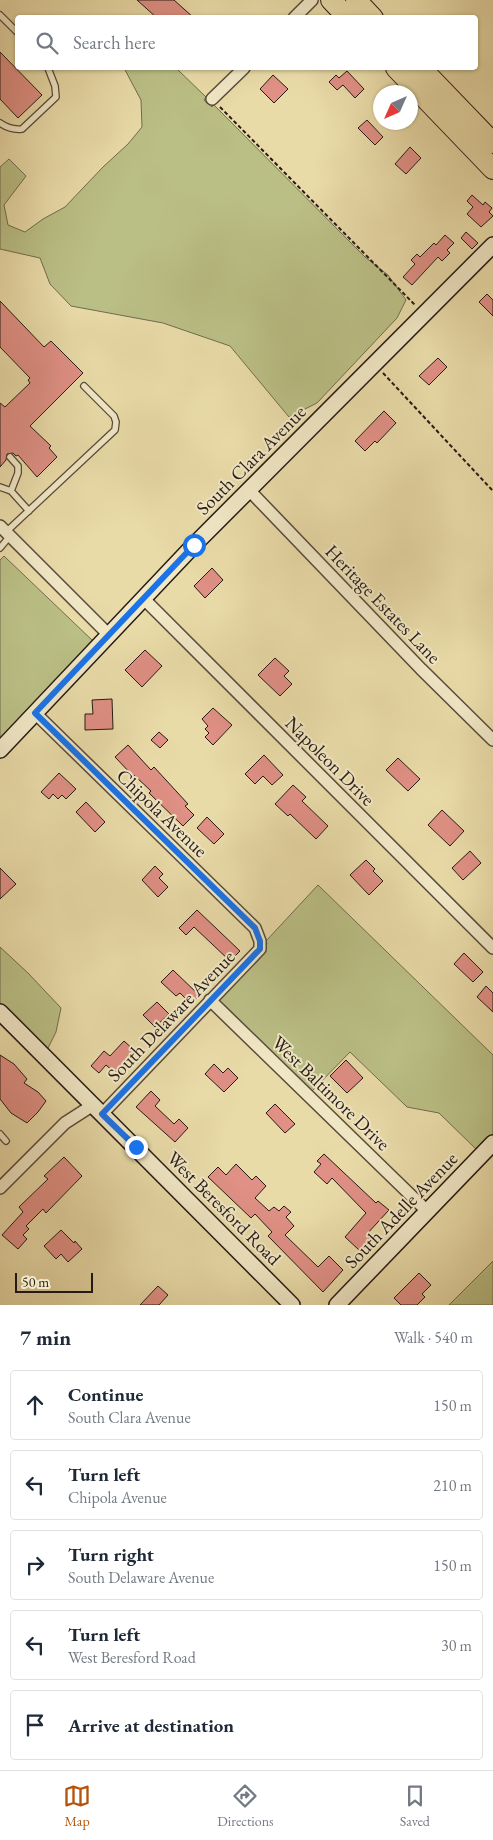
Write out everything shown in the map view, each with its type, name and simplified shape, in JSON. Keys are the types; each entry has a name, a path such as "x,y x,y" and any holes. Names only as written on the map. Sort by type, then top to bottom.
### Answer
{"highway":[{"path":"331,0 345,15"},
{"path":"345,0 359,15"},
{"path":"356,0 370,15"},
{"path":"398,70 493,169"},
{"path":"423,70 493,143"}],"street":[{"path":"297,15 312,0"},
{"path":"212,99 242,70"},
{"name":"South Clara Avenue","path":"0,750 143,598 493,245"},
{"name":"Heritage Estates Lane","path":"249,490 421,669 493,740"},
{"path":"5,531 109,635"},
{"name":"Napoleon Drive","path":"143,598 493,948"},
{"name":"Chipola Avenue","path":"35,713 255,928 260,941"},
{"name":"South Delaware Avenue","path":"0,1188 65,1123 98,1109 260,949 260,941"},
{"name":"West Baltimore Drive","path":"210,1000 427,1212"},
{"name":"West Beresford Road","path":"1,1015 98,1109 292,1305"},
{"name":"South Adelle Avenue","path":"337,1305 493,1143"}],"lane":[{"path":"0,14 15,30"},
{"path":"0,123 15,130 22,129 56,97 55,86 49,70"},
{"path":"0,548 5,531 115,430 116,422 114,416 84,386"},
{"path":"10,457 18,466 18,473 11,491"},
{"path":"0,486 11,491 29,511"},
{"path":"0,1134 6,1141"}],"path":[{"path":"212,99 424,314"},
{"path":"375,364 493,491"}],"green space":[{"path":"125,70 178,70 206,97 204,100 212,107 214,105 365,257 388,275 406,300 397,318 317,403 289,417 230,346 163,323 71,306 50,284 40,258 0,249 0,167 9,159 26,176 4,205 8,225 25,232 65,207 128,144 142,127 141,100"},
{"path":"4,556 93,641 0,740 0,560"},
{"path":"318,885 493,1055 493,1136 478,1151 439,1113 407,1107 350,1052 312,1091 218,1000 267,944 266,941"},
{"path":"0,947 61,1008 56,1032 47,1050 0,1004"},
{"path":"493,1261 493,1305 449,1305"}],"building":[{"path":"137,0 174,0 191,15 154,15"},
{"path":"0,52 15,67 15,70 18,70 42,95 18,118 0,99"},
{"path":"347,71 364,89 355,98 343,85 337,90 329,82 336,75 339,78"},
{"path":"273,75 288,89 274,103 260,89"},
{"path":"367,120 373,126 373,130 376,130 383,137 375,145 358,128"},
{"path":"410,147 421,158 406,174 395,164"},
{"path":"472,195 483,205 485,202 492,208 489,212 493,216 481,227 467,214 473,207 467,201"},
{"path":"466,232 478,243 472,249 461,238"},
{"path":"445,235 454,243 447,250 450,253 442,261 438,257 412,285 403,277 415,264 411,260 417,254 420,257 434,243 436,245"},
{"path":"487,294 493,300 493,316 479,302"},
{"path":"0,301 44,347 51,341 83,373 30,426 51,446 49,448 57,457 37,477 18,455 16,456 13,453 7,454 6,460 0,467 0,403 5,407 30,383 28,380 30,378 0,347"},
{"path":"438,358 447,367 429,385 419,376"},
{"path":"384,411 396,423 377,443 375,441 365,451 355,441"},
{"path":"212,568 223,580 205,598 194,586"},
{"path":"145,650 162,666 142,687 125,670"},
{"path":"275,658 289,671 284,676 292,684 280,696 258,675"},
{"path":"112,699 113,729 85,730 85,714 93,714 92,700"},
{"path":"213,708 232,725 213,745 205,737 209,733 205,729 208,726 202,719"},
{"path":"159,732 168,740 160,748 151,740"},
{"path":"128,745 151,770 154,767 188,804 185,806 194,815 183,826 149,793 151,791 115,757"},
{"path":"264,755 283,775 272,785 263,776 255,784 245,774"},
{"path":"398,758 420,779 408,791 386,770"},
{"path":"59,773 76,789 66,799 62,795 58,799 53,794 49,799 41,792"},
{"path":"293,785 306,797 302,801 328,826 316,839 290,814 288,816 275,804"},
{"path":"86,802 105,822 95,832 76,812"},
{"path":"442,810 464,831 450,846 428,825"},
{"path":"207,817 224,834 214,844 197,828"},
{"path":"470,851 481,863 463,880 452,868"},
{"path":"366,860 383,881 369,895 350,875"},
{"path":"155,866 163,874 159,878 168,887 158,897 142,880"},
{"path":"0,868 16,884 0,899"},
{"path":"197,910 240,951 230,961 194,927 186,935 179,928"},
{"path":"464,953 483,972 473,982 454,964"},
{"path":"173,970 199,995 191,1004 180,993 176,996 161,982"},
{"path":"486,986 493,993 493,1012 477,997"},
{"path":"157,1002 169,1014 155,1027 143,1015"},
{"path":"124,1041 135,1051 115,1073 106,1065 99,1073 91,1066 104,1051 110,1056"},
{"path":"0,1055 14,1064 27,1079 24,1083 38,1092 46,1101 27,1123 11,1113 0,1099"},
{"path":"346,1060 363,1078 347,1093 330,1076"},
{"path":"214,1064 223,1073 228,1068 238,1078 224,1092 205,1074"},
{"path":"151,1091 160,1100 155,1106 174,1124 179,1119 188,1128 175,1142 136,1107"},
{"path":"275,1104 295,1124 285,1133 266,1113"},
{"path":"324,1154 376,1203 378,1201 389,1210 366,1235 370,1239 359,1250 345,1237 366,1213 332,1178 327,1184 314,1172 321,1164 317,1161"},
{"path":"64,1157 82,1176 46,1213 43,1209 26,1226 29,1229 23,1235 27,1239 18,1249 2,1235 23,1212 19,1207 48,1179 44,1176"},
{"path":"236,1164 252,1180 256,1176 266,1186 255,1198 269,1211 274,1207 279,1211 284,1206 291,1212 286,1217 294,1226 285,1235 318,1267 329,1256 343,1270 323,1292 268,1236 272,1232 255,1214 251,1218 208,1177 218,1167 226,1175"},
{"path":"61,1230 82,1249 68,1262 61,1254 56,1259 44,1246"},
{"path":"419,1273 431,1285 422,1294 425,1297 417,1305 401,1305 394,1298"},
{"path":"158,1286 168,1295 159,1305 140,1305"}],"route":[{"path":"136,1147 102,1114 260,949 260,941 255,928 35,713 194,545"}]}
